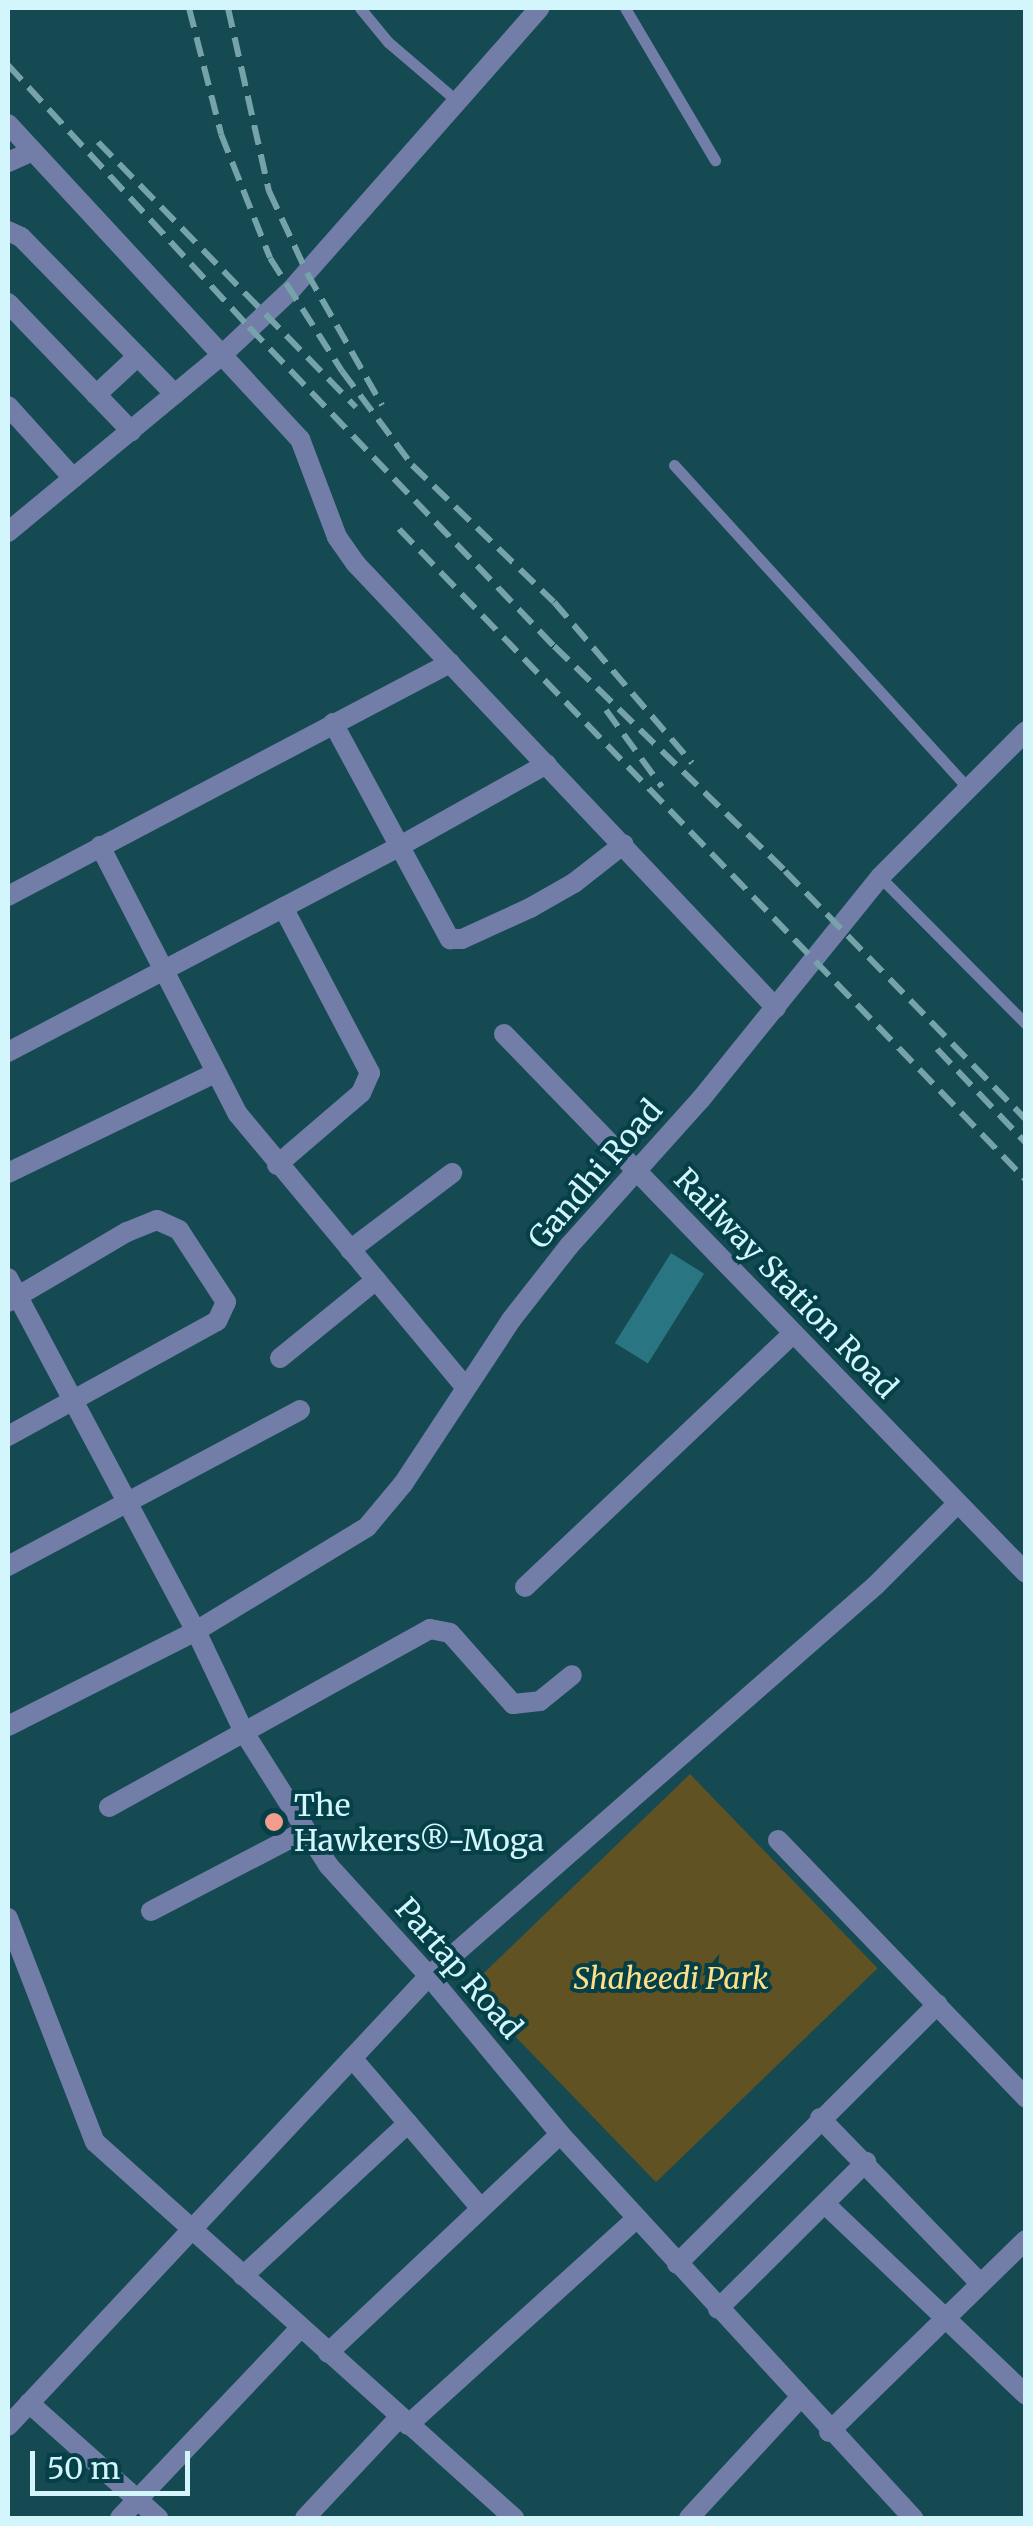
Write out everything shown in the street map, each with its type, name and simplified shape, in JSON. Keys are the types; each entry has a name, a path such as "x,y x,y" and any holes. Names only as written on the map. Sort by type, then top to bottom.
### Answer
{"street":[{"path":"8,532 223,354 291,290 540,8"},
{"path":"8,124 300,440 337,537 356,564 776,1008"},
{"path":"8,162 33,151"},
{"path":"8,231 21,236 175,394"},
{"path":"8,303 130,431"},
{"path":"96,396 138,356"},
{"path":"8,406 74,478"},
{"path":"8,896 450,663"},
{"path":"333,723 445,934 454,940 530,908 574,883 624,844"},
{"name":"Gandhi Road","path":"8,1726 196,1631 367,1527 403,1484 465,1387 569,1246 638,1172 880,878 1023,736"},
{"path":"8,1052 400,846 547,764"},
{"path":"100,846 237,1113 465,1387"},
{"path":"278,1165 361,1093 370,1073 283,907"},
{"name":"Railway Station Road","path":"504,1034 792,1334 1022,1563"},
{"path":"8,1173 214,1073"},
{"path":"350,1250 452,1173"},
{"path":"8,1436 222,1317 226,1302 180,1230 158,1220 11,1292"},
{"path":"280,1358 376,1280"},
{"name":"Partap Road","path":"11,1292 74,1401 196,1631 245,1734 328,1864 429,1976 560,2134 829,2432 912,2518"},
{"path":"525,1587 792,1334"},
{"path":"8,1566 300,1410"},
{"path":"8,2426 429,1976 875,1586 958,1502"},
{"path":"109,1806 430,1629 450,1633 513,1704 524,1706 540,1701 572,1675"},
{"path":"151,1911 305,1831"},
{"path":"778,1840 1026,2098"},
{"path":"8,1918 95,2142 504,2516"},
{"path":"677,2264 938,2004"},
{"path":"352,2058 479,2206"},
{"path":"820,2118 980,2283"},
{"path":"243,2276 408,2124"},
{"path":"328,2352 560,2134"},
{"path":"718,2309 866,2162"},
{"path":"825,2204 942,2320 1026,2396"},
{"path":"305,2518 404,2421 636,2219"},
{"path":"829,2432 1026,2240"},
{"path":"120,2518 300,2328"},
{"path":"689,2518 799,2399"},
{"path":"29,2403 158,2518"}],"lane":[{"path":"360,8 388,42 458,100"},
{"path":"625,8 715,160"},
{"path":"674,464 968,788"},
{"path":"880,878 1026,1024"}],"green space":[{"name":"Shaheedi Park","path":"690,1774 878,1968 656,2182 468,1988"}],"building":[{"path":"671,1253 704,1274 648,1364 615,1343"}],"railway":[{"path":"189,8 221,134 270,258 342,371 412,465 554,602 692,763"},
{"path":"228,8 269,191 307,273 382,405"},
{"path":"8,65 249,327 554,646 785,871 1026,1120"},
{"path":"98,142 356,407"},
{"path":"399,529 1026,1180"},
{"path":"606,710 662,787"},
{"path":"937,1049 1026,1143"}],"place":[{"name":"The Hawkers®-Moga","path":"274,1822"}]}
